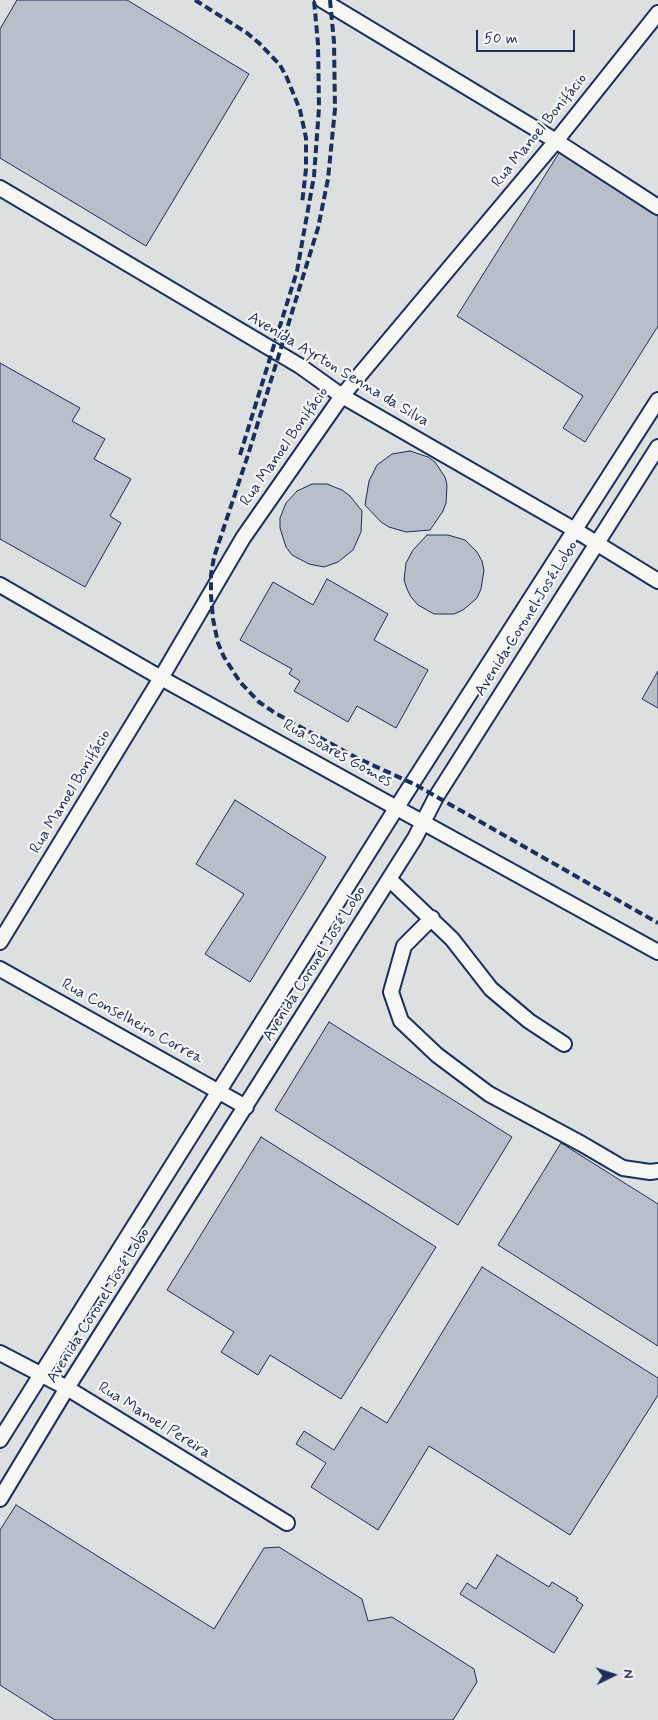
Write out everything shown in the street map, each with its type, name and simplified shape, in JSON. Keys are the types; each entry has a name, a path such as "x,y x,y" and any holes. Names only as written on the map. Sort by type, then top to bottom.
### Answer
{"street":[{"path":"322,0 556,141 658,207"},
{"name":"Rua Manoel Bonifácio","path":"0,942 161,678 243,538 342,396 556,141 658,13"},
{"name":"Avenida Ayrton Senna da Silva","path":"0,188 300,366 342,396 575,530 658,581"},
{"name":"Avenida Coronel José Lobo","path":"0,1440 397,807 658,400"},
{"name":"Avenida Coronel José Lobo","path":"0,1500 67,1388 389,879 424,821 436,797 658,447"},
{"name":"Rua Soares Gomes","path":"0,585 161,678 424,821 658,952"},
{"path":"389,879 452,938 491,989 529,1021 564,1044"},
{"path":"432,918 404,946 391,992 401,1020 436,1055 489,1094 623,1168 650,1172 658,1171"},
{"name":"Rua Conselheiro Correa","path":"0,969 246,1106"},
{"name":"Rua Manoel Pereira","path":"0,1353 67,1388 287,1523"}],"shaded area":[{"path":"0,0 658,0 658,1720 0,1720"}],"building":[{"path":"17,0 127,0 249,74 146,246 0,158 0,29"},
{"path":"559,153 658,216 658,326 585,442 563,428 583,396 457,316"},
{"path":"0,363 80,408 72,421 105,439 94,459 131,479 110,516 121,523 85,587 0,539"},
{"path":"410,451 428,457 435,462 445,477 447,485 446,503 430,530 406,532 389,527 381,522 365,505 369,481 377,465 392,454"},
{"path":"312,484 327,484 342,490 350,496 362,511 361,532 353,550 338,562 324,567 309,564 292,555 286,547 280,528 280,518 286,503 297,491"},
{"path":"427,535 448,535 465,540 477,552 482,561 484,570 481,589 477,598 463,610 454,614 434,614 418,605 407,589 404,580 406,563 413,550"},
{"path":"327,579 388,614 374,640 428,670 396,728 357,706 348,722 294,691 300,681 289,674 292,669 240,640 273,582 313,605"},
{"path":"658,671 658,708 642,699"},
{"path":"235,800 326,857 250,982 205,954 244,894 196,864"},
{"path":"329,1022 512,1137 458,1225 275,1110"},
{"path":"261,1137 436,1247 341,1399 270,1355 258,1375 221,1352 234,1332 167,1290"},
{"path":"561,1143 658,1204 658,1346 498,1245"},
{"path":"482,1267 658,1378 658,1395 570,1535 429,1446 378,1530 311,1487 326,1463 296,1444 304,1431 334,1450 361,1407 387,1423"},
{"path":"16,1505 214,1629 264,1548 279,1547 362,1599 368,1621 392,1617 474,1669 477,1682 453,1720 55,1720 0,1685 0,1530"},
{"path":"497,1555 549,1587 552,1582 578,1598 576,1600 583,1605 554,1653 460,1594 467,1583 476,1589"}],"railway":[{"path":"195,0 247,33 259,43 280,65 287,78 300,110 306,138 306,169 302,204"},
{"path":"240,455 297,271 314,176 319,108 318,44 314,0"},
{"path":"330,0 334,42 335,109 328,179 318,228 248,455 214,557 211,575 211,595 218,643 224,657 240,682 259,702 275,713 357,758 416,785 658,923"}]}
